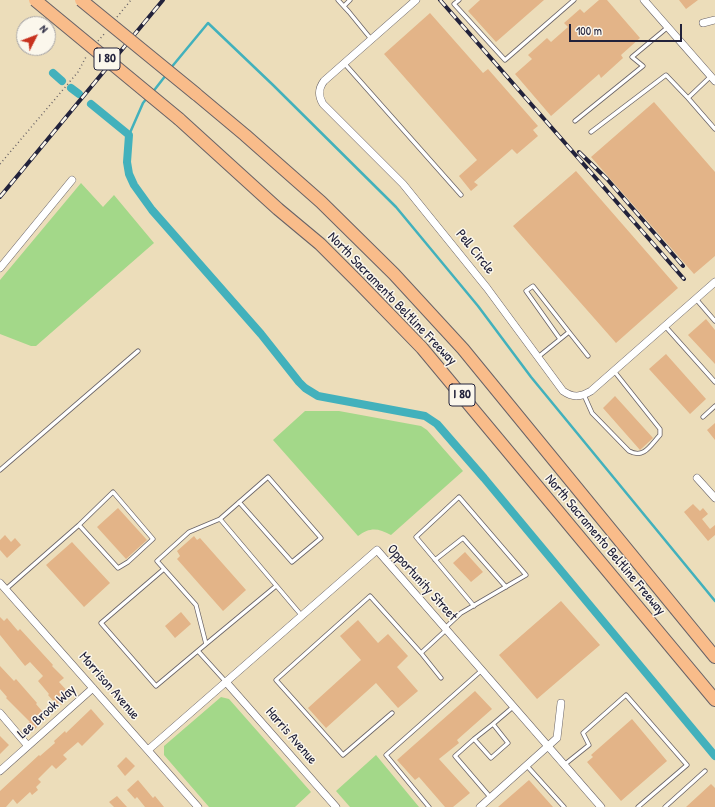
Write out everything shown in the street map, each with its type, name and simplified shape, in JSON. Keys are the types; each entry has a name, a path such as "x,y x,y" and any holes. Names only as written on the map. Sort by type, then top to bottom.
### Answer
{"highway":[{"name":"North Sacramento Beltline Freeway","path":"35,0 179,119 278,209 320,244 359,283 422,348 715,700"},
{"name":"North Sacramento Beltline Freeway","path":"81,0 245,135 321,202 394,274 453,337 715,657"}],"street":[{"name":"Pell Circle","path":"416,0 324,81 321,85 319,94 323,104 403,184 487,288 563,391 573,396 584,395"},
{"path":"644,0 713,78"},
{"path":"703,23 715,20"},
{"path":"0,268 72,180"},
{"path":"584,395 591,391 715,282"},
{"path":"697,478 715,498"},
{"name":"Opportunity Street","path":"148,750 377,550 601,807"},
{"name":"Morrison Avenue","path":"0,582 198,807"},
{"name":"Harris Avenue","path":"226,682 336,807"},
{"name":"Lee Brook Way","path":"0,771 93,688"},
{"path":"480,807 557,738 561,703"},
{"path":"0,713 28,746"}],"lane":[{"path":"338,0 371,39"},
{"path":"344,6 350,0"},
{"path":"459,0 454,4 505,60 574,0"},
{"path":"575,121 643,66 632,56 668,27"},
{"path":"344,63 461,195"},
{"path":"591,132 666,75 715,129"},
{"path":"688,98 713,78"},
{"path":"560,339 526,291 533,286 588,356"},
{"path":"696,299 715,321"},
{"path":"665,326 715,382"},
{"path":"538,357 569,332"},
{"path":"0,470 138,351"},
{"path":"584,395 592,414 628,451 634,454 645,452 660,435 660,429 614,371"},
{"path":"703,417 715,406"},
{"path":"206,644 196,605 157,561 189,532 220,519 239,502 268,477 321,538 292,562 239,502"},
{"path":"6,589 113,492 153,539 128,562 118,568 79,524"},
{"path":"421,653 462,613 474,606 506,587 526,575 459,497 416,538 474,606"},
{"path":"220,519 302,616"},
{"path":"435,560 463,538 506,587"},
{"path":"164,569 101,623 156,686 276,586"},
{"path":"392,713 343,755 276,680 370,596 421,653 441,678"},
{"path":"198,651 226,682"},
{"path":"429,807 386,755 482,670"},
{"path":"564,765 589,745 583,733 626,695 687,765 638,807"},
{"path":"491,798 455,756 513,707"},
{"path":"474,739 491,758 508,743 492,724"},
{"path":"527,766 564,807"},
{"path":"665,807 705,771"}],"path":[{"path":"113,22 131,0"},
{"path":"95,45 108,28"},
{"path":"0,164 78,72 90,51"}],"green space":[{"path":"81,183 103,207 114,195 154,243 36,346 31,346 0,334 0,280"},
{"path":"305,411 339,411 421,426 427,430 463,471 391,535 378,530 370,530 358,536 273,440"},
{"path":"221,697 229,699 311,792 295,807 209,807 164,755 164,746"},
{"path":"376,755 419,807 350,807 336,791"}],"building":[{"path":"480,0 544,0 496,42 468,11"},
{"path":"599,0 607,0 640,38 621,55 623,58 601,78 599,74 551,116 515,74 532,59 528,55 547,38 551,42 568,27 564,23 580,9 584,13"},
{"path":"679,0 698,0 686,9"},
{"path":"430,13 483,73 488,69 538,126 533,130 538,136 517,154 512,149 474,182 478,185 471,191 459,176 477,160 384,54"},
{"path":"654,102 715,172 715,256 694,274 591,157"},
{"path":"576,171 678,288 616,343 513,226"},
{"path":"706,319 715,330 715,364 688,335"},
{"path":"666,354 706,399 690,414 649,369"},
{"path":"615,396 653,438 640,450 603,408"},
{"path":"715,423 715,440 707,430"},
{"path":"693,504 700,511 703,508 708,514 702,519 710,529 715,525 715,535 708,541 684,512"},
{"path":"118,508 147,540 126,559 97,527"},
{"path":"5,535 11,542 15,538 21,545 7,558 0,550 0,540"},
{"path":"194,536 197,540 200,538 246,590 223,611 177,559 180,556 177,551"},
{"path":"72,542 110,583 84,607 46,565"},
{"path":"465,552 483,572 471,582 453,563"},
{"path":"561,601 600,645 537,699 499,655"},
{"path":"181,612 191,624 175,638 165,626"},
{"path":"0,617 4,621 7,618 18,631 20,629 64,678 59,682 71,695 61,705 59,702 57,705 38,681 43,676 30,662 25,666 0,635"},
{"path":"358,620 378,643 388,634 408,656 397,667 418,691 398,708 376,683 326,728 308,708 361,660 340,636"},
{"path":"0,666 14,681 16,679 47,717 34,730 28,724 30,722 6,698 7,697 0,689"},
{"path":"475,691 492,709 457,740 459,743 439,759 470,793 453,807 445,807 419,777 415,780 397,760"},
{"path":"91,709 104,724 82,746 78,742 63,755 67,759 56,769 52,765 38,779 41,782 36,787 38,790 32,795 30,792 17,804 13,799 6,807 0,807 0,791"},
{"path":"632,719 667,761 621,801 587,762 593,757 591,755"},
{"path":"0,736 9,745 0,754"},
{"path":"126,757 135,766 125,776 117,766"},
{"path":"138,780 153,798 155,796 164,807 145,807 137,797 135,799 127,790"},
{"path":"529,780 553,807 498,807"},
{"path":"711,784 715,788 715,807 686,807"},
{"path":"117,796 127,807 114,807 109,802"}],"waterway":[{"path":"170,69 208,23 273,85 396,207 478,306 531,377 715,601"},
{"path":"53,73 62,81"},
{"path":"152,93 166,75"},
{"path":"71,88 79,94"},
{"path":"129,135 143,103 147,98"},
{"path":"91,104 129,135 127,162 129,174 134,185 152,210 261,334 299,382 305,388 318,396 425,416 437,424 484,478 715,756"}],"railway":[{"path":"0,197 163,0"},
{"path":"440,0 684,279"},
{"path":"579,152 607,179 683,266"}]}
